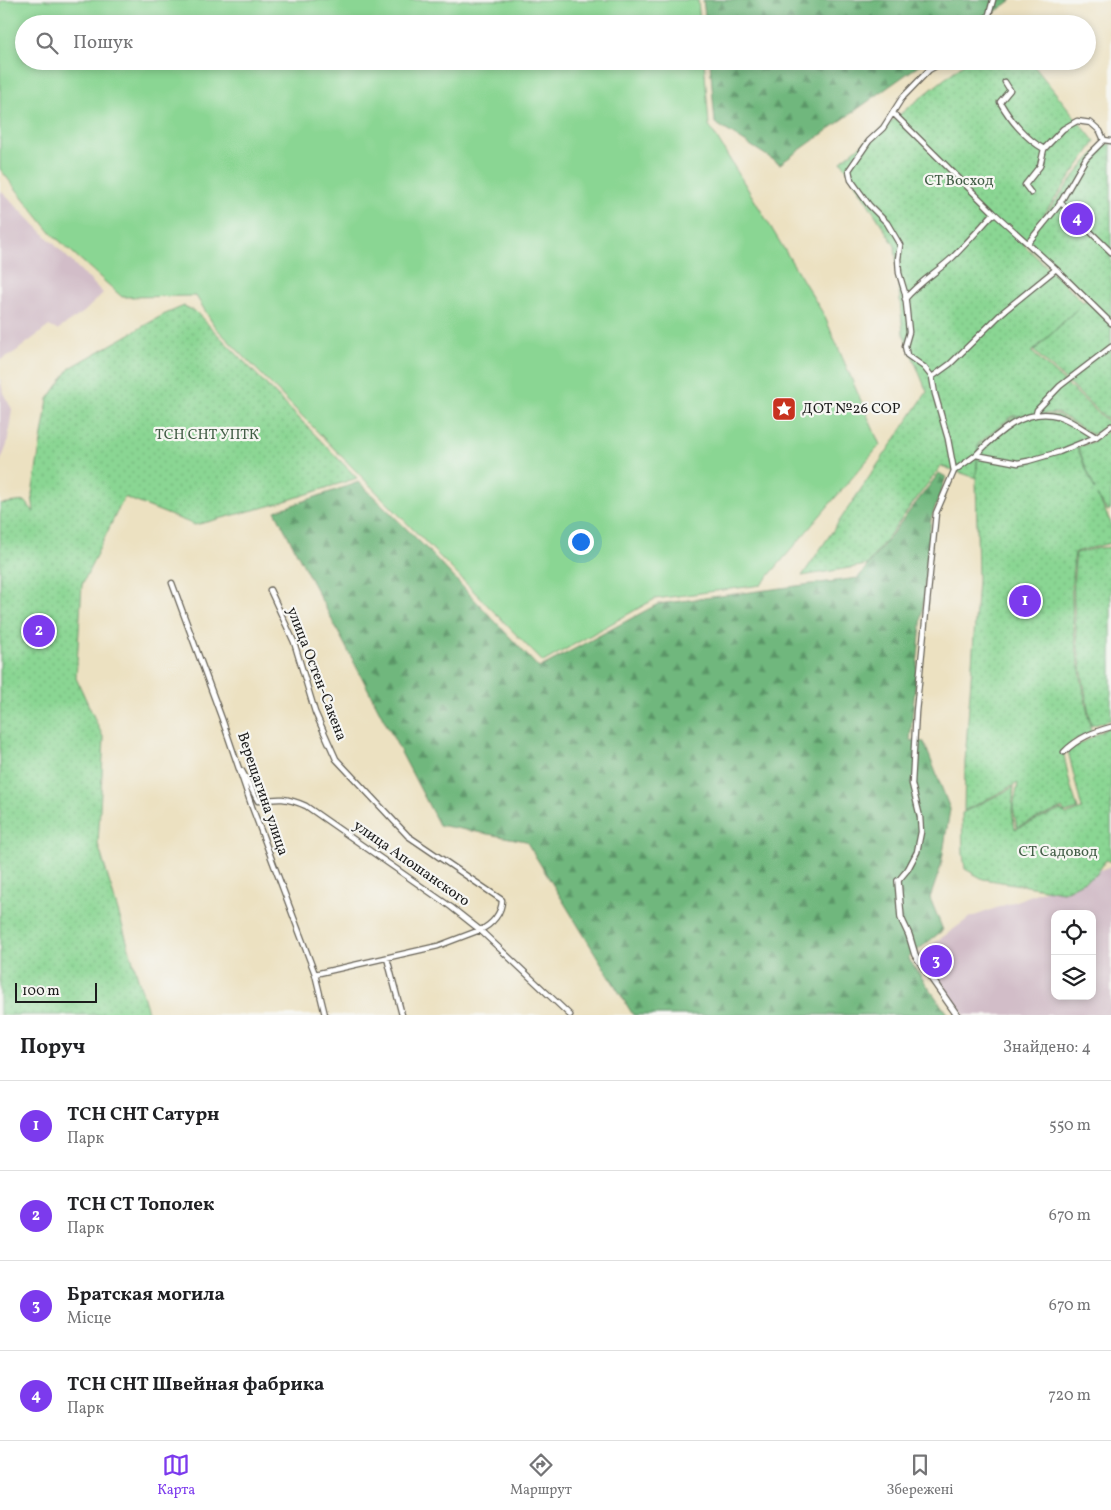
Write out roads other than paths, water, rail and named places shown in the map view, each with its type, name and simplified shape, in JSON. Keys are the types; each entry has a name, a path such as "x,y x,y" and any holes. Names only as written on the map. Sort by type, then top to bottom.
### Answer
{"street":[{"path":"989,15 993,0"},
{"path":"930,70 902,98 883,128 869,141 850,170 851,180 869,205 888,223 900,245 899,273 905,299 909,332 905,346 907,355 924,367 932,377 954,471"},
{"path":"1005,82 1010,90 1000,102 1006,113 1033,143 1044,149"},
{"path":"893,113 994,214 1056,269 1111,323"},
{"path":"1031,193 1025,184 1040,166 1044,149 1062,129 1077,121 1091,123 1100,131 1104,140"},
{"path":"1104,140 1111,141"},
{"path":"1028,244 1060,202 1086,158 1104,140"},
{"path":"1060,202 1111,252"},
{"path":"905,299 916,286 953,257 994,214"},
{"path":"932,377 950,364 1003,312 1056,269"},
{"path":"1036,414 1037,410 1060,386 1111,347"},
{"path":"957,1015 915,955 901,918 898,881 908,869 917,852 921,832 920,817 912,784 916,712 936,513 954,471 1012,424 1036,414 1055,416 1064,418 1096,437"},
{"path":"976,455 1018,463 1059,452 1096,437 1111,426"},
{"name":"Верещагина улица","path":"172,583 283,894 315,974 325,1015"},
{"name":"улица Остен-Сакена","path":"270,590 294,642 315,712 336,759 408,836 502,900 498,915 485,928 480,930"},
{"path":"1064,752 1090,733 1111,727"},
{"name":"улица Апошанского","path":"235,757 258,801 275,798 291,799 306,806 451,907 480,930 570,1015"},
{"path":"315,974 438,946 480,930"},
{"path":"387,958 402,1015"}],"place":[{"name":"ТСН СНТ Швейная фабрика","path":"1077,219"},
{"name":"ДОТ №26 СОР","path":"784,409"},
{"name":"ТСН СНТ Сатурн","path":"1025,601"},
{"name":"ТСН СТ Тополек","path":"39,631"},
{"name":"Братская могила","path":"936,961"}],"park label":[{"name":"СТ Восход","path":"959,181"},
{"name":"ТСН СНТ УПТК","path":"207,435"},
{"name":"СТ Садовод","path":"1058,852"}]}
